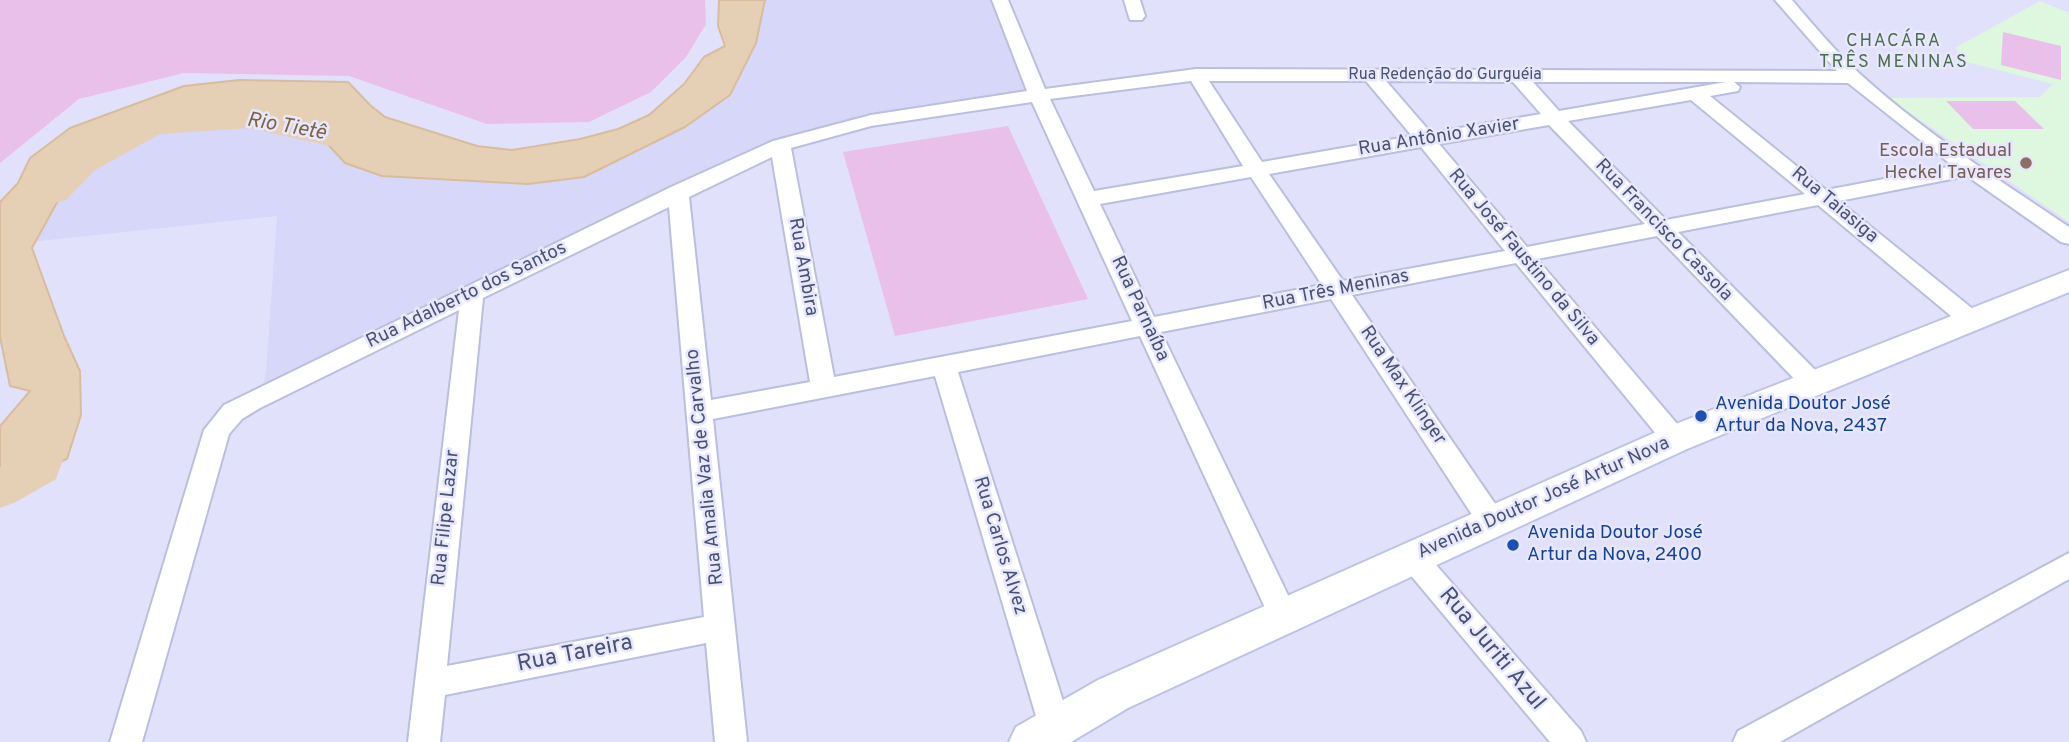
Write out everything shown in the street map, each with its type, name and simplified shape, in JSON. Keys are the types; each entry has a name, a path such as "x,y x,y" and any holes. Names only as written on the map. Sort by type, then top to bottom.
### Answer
{"main road":[{"name":"Avenida Doutor José Artur Nova","path":"1043,734 1113,694 1675,439 1812,382 2066,284"}],"street":[{"name":"Rua Parnaíba","path":"1000,0 1038,96 1283,616"},
{"path":"1783,0 1852,77 1971,169 2069,237"},
{"name":"Rua Redenção do Gurguéia","path":"1038,96 1196,75 1852,77"},
{"name":"Rua Max Klinger","path":"1196,75 1255,168 1492,522"},
{"name":"Rua José Faustino da Silva","path":"1372,76 1675,439"},
{"name":"Rua Francisco Cassola","path":"1518,76 1555,119 1812,382"},
{"name":"Rua Antônio Xavier","path":"1088,199 1790,76"},
{"name":"Rua Taiasiga","path":"1696,94 1971,320"},
{"name":"Rua Adalberto dos Santos","path":"126,742 218,430 224,420 251,401 678,192 780,145 813,134 875,120 1038,96"},
{"name":"Rua Ambira","path":"780,145 824,389"},
{"name":"Rua Três Meninas","path":"700,412 1971,169"},
{"name":"Rua Amalia Vaz de Carvalho","path":"678,192 732,742"},
{"name":"Rua Filipe Lazar","path":"424,742 471,294"},
{"name":"Rua Carlos Alvez","path":"944,366 1043,734"},
{"name":"Rua Juriti Azul","path":"1413,558 1570,742"},
{"path":"1749,742 2069,565"},
{"name":"Rua Tareira","path":"429,684 721,627"}],"shaded area":[{"path":"0,0 705,0 706,24 686,57 651,92 589,122 487,124 349,76 184,73 79,99 0,163"},
{"name":"Rio Tietê","path":"719,0 765,0 756,43 730,95 685,127 584,177 528,184 382,176 345,163 322,138 282,124 254,118 202,115 163,121 127,134 95,156 66,186 32,248 64,336 80,371 81,415 67,459 27,474 0,489 0,426 30,391 10,386 0,337 0,202 18,183 30,158 70,128 184,86 239,80 348,82 385,117 477,146 512,150 580,139 618,129 649,115 684,84 704,57 725,46 718,26"},
{"path":"743,0 1000,0 1034,94 813,131 260,399 266,373 277,216 29,242 81,159 156,114 216,101 387,159 594,160 703,103"},
{"name":"Escola Estadual Heckel Tavares","path":"2040,1 2069,13 2069,222 1888,98 2040,97 2053,84 1967,62 1955,48"},
{"path":"2003,32 2061,46 2061,80 2001,65"},
{"path":"1946,101 2015,101 2044,129 1973,129"},
{"path":"1008,126 1088,299 895,336 843,152"}],"waterway":[{"name":"Rio Tietê","path":"53,192 83,163 152,125 249,118 339,138"},
{"name":"Rio Tietê","path":"0,489 40,466 47,443"}],"place":[{"name":"Escola Estadual Heckel Tavares","path":"2026,163"},
{"name":"Avenida Doutor José Artur da Nova, 2437","path":"1701,416"},
{"name":"Avenida Doutor José Artur da Nova, 2400","path":"1513,545"}],"district":[{"name":"CHACÁRA TRÊS MENINAS","path":"1894,52"}]}
